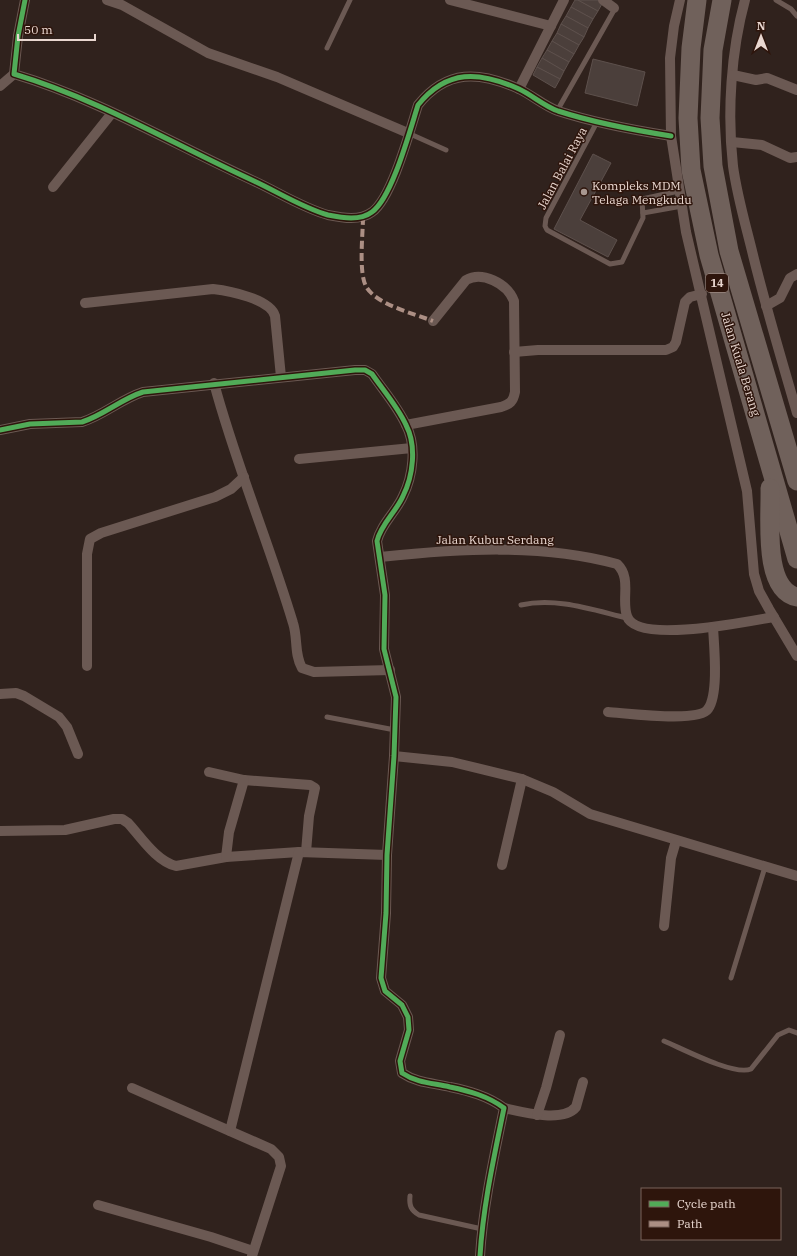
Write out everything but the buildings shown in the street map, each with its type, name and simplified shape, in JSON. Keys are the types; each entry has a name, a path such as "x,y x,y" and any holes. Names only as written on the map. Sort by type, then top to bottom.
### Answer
{"highway":[{"name":"Jalan Kuala Berang","path":"697,0 691,48 688,118 691,170 701,257 770,462 797,559"},
{"name":"Jalan Kuala Berang","path":"722,0 713,50 710,118 712,166 729,250 797,481"},
{"path":"770,462 762,562 774,575 780,587 785,592 797,597"}],"street":[{"path":"0,86 14,74 18,36 25,0"},
{"path":"107,0 122,5 208,53 277,77 408,133"},
{"path":"450,0 551,26"},
{"path":"519,89 564,0"},
{"path":"603,0 614,8"},
{"path":"680,0 674,26 670,58 671,136 679,191 682,206 701,257 702,294 762,562 754,574 759,591 797,656"},
{"path":"745,0 735,47 733,75 732,142 737,189 766,306 797,413"},
{"path":"14,74 56,87 316,210 327,214 350,218 364,217 373,211 383,200 389,189 418,105 427,94 439,85 453,78 470,76 488,78 519,89 557,111 597,122 671,136"},
{"path":"733,75 756,80 767,78 797,90"},
{"path":"53,187 112,113"},
{"path":"732,142 762,145 790,158 797,157"},
{"path":"766,306 780,298 790,278 797,274"},
{"path":"406,424 509,405 513,401 515,392 514,300 511,293 505,287 481,276 472,277 466,280 434,321"},
{"path":"85,302 213,289 225,290 260,301 273,310 281,377"},
{"path":"514,352 538,350 666,350 673,347 676,342 685,302 690,297 702,294"},
{"path":"0,430 30,424 82,422 90,419 129,396 143,392 214,383 365,370 372,374 406,424 412,448 413,463 409,482 398,506 379,534 377,541 385,602 384,649 396,697 394,756 387,855 386,912 381,978 385,992 405,1009 408,1017 409,1030 400,1061 402,1073 412,1080 450,1087 482,1096 495,1101 504,1108 547,1116 574,1110 578,1103 583,1082"},
{"path":"214,383 228,434 293,622 297,653 302,668 314,672 390,670"},
{"path":"299,459 412,448"},
{"path":"87,666 87,554 90,539 101,533 220,495 231,489 244,477"},
{"name":"Jalan Kubur Serdang","path":"380,557 439,551 529,550 567,553 617,564 621,568 625,577 627,618"},
{"path":"627,618 632,625 642,629 656,630 712,627 774,617"},
{"path":"608,712 688,717 703,714 708,710 716,672 712,627"},
{"path":"0,694 16,693 24,696 59,717 67,727 78,754"},
{"path":"394,756 452,762 522,779 553,792 590,814 797,876"},
{"path":"209,772 244,780 310,785 315,788 302,852 230,1131"},
{"path":"502,865 522,779"},
{"path":"226,857 230,832 244,780"},
{"path":"0,831 65,830 114,819 122,819 128,823 160,858 169,864 176,866 189,865 226,857 302,852 387,855"},
{"path":"664,926 671,858 676,841"},
{"path":"537,1115 560,1035"},
{"path":"98,1205 211,1237 252,1254 281,1166 279,1157 271,1149 132,1088"},
{"path":"480,1256 482,1229 490,1174 504,1108"}],"lane":[{"path":"327,48 350,0"},
{"path":"776,0 791,9 797,16"},
{"path":"557,111 614,8"},
{"name":"Jalan Balai Raya","path":"597,122 546,218 545,226 547,230 610,264 617,264 622,262 643,213"},
{"path":"408,133 446,150"},
{"path":"679,191 644,198 641,201 643,213 682,206"},
{"path":"521,605 535,602 558,603 627,618"},
{"path":"328,717 395,730"},
{"path":"731,978 765,867"},
{"path":"664,1041 733,1070 746,1071 751,1069 778,1035 789,1030 797,1033"},
{"path":"410,1196 409,1203 412,1210 418,1215 482,1229"}],"marked path":[{"path":"363,217 362,264 364,282 367,288 372,294 388,304 433,321"}],"cycle path":[{"path":"25,0 18,36 14,74 45,84 106,109 300,204 328,215 345,218 357,218 372,212 386,193 400,163 418,105 429,93 452,79 464,77 490,79 519,89 558,111 614,126 671,136"},
{"path":"0,430 30,424 82,422 143,392 355,370 365,370 372,374 399,412 406,425 412,442 413,451 411,470 403,496 382,529 377,541 385,595 384,649 396,697 394,756 387,855 386,913 381,978 385,991 402,1005 408,1017 409,1030 400,1061 402,1073 419,1081 478,1094 504,1108 486,1200 480,1256"}],"place":[{"name":"Kompleks MDM Telaga Mengkudu","path":"584,192"}]}
